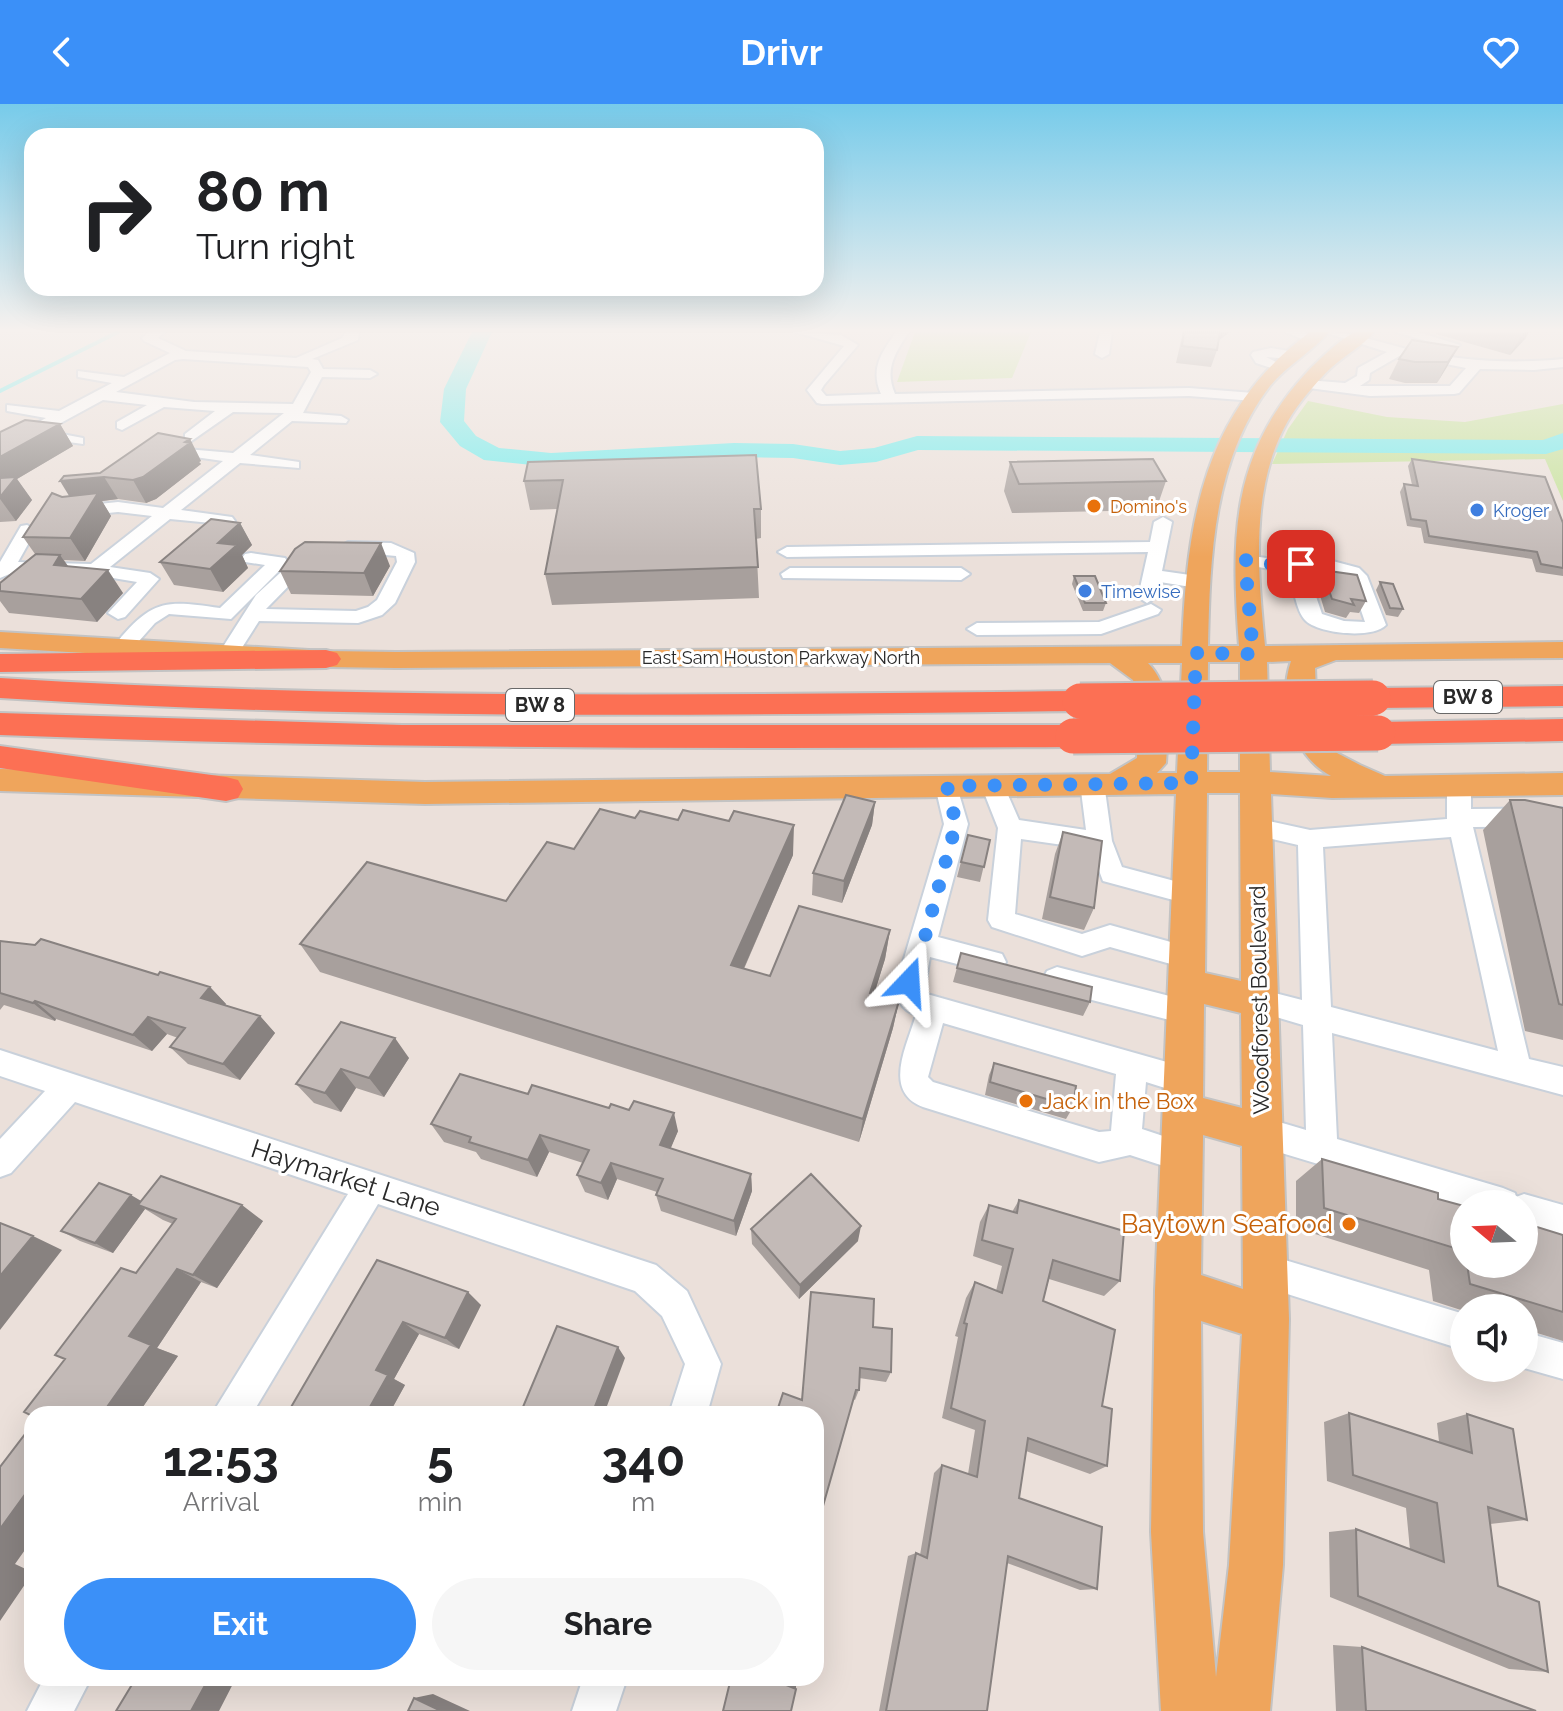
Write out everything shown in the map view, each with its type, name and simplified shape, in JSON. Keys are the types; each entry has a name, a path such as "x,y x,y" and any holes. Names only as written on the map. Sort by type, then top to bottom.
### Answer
{"highway":[{"path":"0,663 326,659"},
{"name":"BW 8","path":"0,688 166,697 463,705 1563,696"},
{"name":"BW 8","path":"0,724 294,736 584,740 1563,730"},
{"path":"0,757 226,789"}],"main road":[{"path":"1190,1711 1177,1532 1178,1291 1197,582 1202,527 1220,463 1242,407"},
{"name":"Woodforest Boulevard","path":"1241,1711 1256,1565 1265,1295 1253,654 1245,560 1258,463 1286,407"},
{"name":"East Sam Houston Parkway North","path":"0,640 326,659 1032,642 1253,654 1563,650"},
{"path":"1105,783 1151,763 1153,708 1147,680 1112,644"},
{"path":"1335,651 1302,664 1302,708 1310,742 1327,760 1381,786"},
{"path":"0,780 226,789 607,793 1105,783 1254,782 1332,787 1563,784"},
{"path":"1185,984 1259,1001"},
{"path":"1184,1095 1262,1132"},
{"path":"1178,1291 1265,1295"}],"street":[{"path":"0,449 78,407"},
{"path":"122,425 153,407"},
{"path":"190,437 230,407 341,420"},
{"path":"95,570 294,413 298,407"},
{"path":"12,408 61,416"},
{"path":"30,433 78,441"},
{"path":"180,451 293,465"},
{"path":"76,511 105,506 226,521"},
{"path":"1112,644 1149,604 1151,575 1163,522"},
{"path":"2,570 27,530"},
{"path":"787,552 1157,547"},
{"path":"229,653 253,615 273,587 320,549 391,548 405,553 406,562 385,603 375,611 358,617 253,615"},
{"path":"124,646 150,615 159,609 171,607 224,615 279,562 251,558"},
{"path":"1245,560 1297,568"},
{"path":"1297,568 1301,564 1336,567 1358,576 1376,621 1370,628"},
{"path":"1297,568 1313,617 1326,623 1370,628 1385,650"},
{"path":"2,570 95,570 150,579 118,613"},
{"path":"790,574 961,574"},
{"path":"1151,575 1197,582"},
{"path":"977,629 1032,642"},
{"path":"1105,783 1100,841 1112,874 1188,894"},
{"path":"993,785 1010,828 1001,920 1082,945 1110,936 1185,984"},
{"path":"947,786 956,824 923,944 916,956 909,982 910,995 918,1004 932,1010 1132,1065 1184,1095"},
{"path":"1459,786 1460,823 1517,1069"},
{"path":"1255,827 1310,839 1460,823 1563,817"},
{"path":"1010,828 1100,841"},
{"path":"1310,839 1322,1150"},
{"path":"923,944 1024,970 1185,984"},
{"path":"1259,1001 1563,1081"},
{"path":"932,1010 913,1077 923,1093 1099,1147 1118,1145 1126,1139 1132,1065"},
{"name":"Haymarket Lane","path":"0,1063 644,1277 664,1289 680,1311 703,1364 690,1406"},
{"path":"0,1162 70,1086"},
{"path":"1262,1132 1456,1190"},
{"path":"1126,1139 1182,1157"},
{"path":"236,1406 371,1186"},
{"path":"1538,1214 1563,1222"},
{"path":"1265,1295 1450,1329"},
{"path":"1538,1354 1563,1361"},
{"path":"49,1711 64,1686"},
{"path":"594,1711 602,1686"}],"green space":[{"path":"1304,407 1338,407 1387,417 1465,422 1547,407 1563,407 1563,501 1545,459 1272,464 1288,429"}],"building":[{"path":"25,420 60,424 0,457 0,432"},
{"path":"158,433 190,439 185,442 190,443 143,477 133,480 104,477 60,481 64,476 100,473"},
{"path":"756,455 761,509 754,509 758,567 545,574 563,480 524,481 528,462"},
{"path":"1153,459 1166,481 1019,484 1010,462"},
{"name":"Kroger","path":"1412,459 1545,477 1563,523 1563,568 1541,564 1537,552 1429,536 1426,521 1411,519 1404,484 1418,486"},
{"path":"16,477 0,497 0,478"},
{"path":"52,493 62,497 98,493 70,538 23,537"},
{"path":"211,519 240,523 218,543 237,545 210,569 160,562"},
{"path":"305,542 381,543 364,573 280,571 295,549"},
{"path":"36,554 60,555 54,565 108,570 81,599 0,591 0,583"},
{"path":"1322,570 1357,575 1366,601 1351,599 1354,605 1332,599"},
{"path":"1074,576 1095,576 1106,603 1085,603"},
{"path":"1380,582 1393,584 1403,609 1390,608"},
{"path":"846,795 875,802 844,881 813,873"},
{"path":"1510,800 1563,808 1563,1005 1559,1004"},
{"path":"600,809 635,818 640,811 678,820 683,810 729,821 734,811 794,825 731,965 770,976 799,906 890,930 870,993 899,1001 863,1119 300,944 367,862 506,901 547,842 574,849"},
{"path":"1063,832 1102,841 1094,908 1050,897"},
{"path":"968,835 990,840 984,867 961,862"},
{"path":"41,939 158,975 160,972 210,987 201,998 260,1016 223,1064 170,1047 185,1028 148,1017 133,1035 35,1001 0,993 0,941 35,945"},
{"path":"961,953 1092,987 1090,1002 957,968"},
{"path":"341,1022 395,1038 369,1078 341,1069 325,1093 296,1084"},
{"path":"994,1063 1076,1086 1073,1107 990,1082"},
{"path":"460,1074 528,1094 532,1085 609,1108 611,1104 629,1110 634,1101 674,1113 660,1145 751,1174 734,1221 656,1195 663,1179 611,1163 601,1183 577,1175 589,1150 540,1135 528,1160 469,1142 471,1137 431,1124"},
{"path":"1322,1159 1438,1193 1438,1199 1450,1202 1450,1247 1324,1208"},
{"path":"811,1174 861,1226 800,1285 751,1229"},
{"path":"161,1176 242,1205 193,1275 177,1269 129,1336 151,1345 108,1406 29,1406 65,1359 55,1355 121,1268 136,1273 176,1219 138,1205"},
{"path":"99,1183 131,1195 95,1243 61,1231"},
{"path":"1019,1200 1124,1231 1120,1281 1053,1260 1043,1301 1115,1330 1102,1406 1112,1409 1107,1466 1028,1438 1019,1498 1102,1527 1097,1589 1008,1556 987,1711 886,1711 916,1553 927,1558 942,1465 977,1477 985,1421 951,1408 967,1324 964,1323 975,1282 1002,1293 1013,1249 982,1240 989,1205 1017,1213"},
{"path":"0,1223 33,1236 0,1276"},
{"path":"1538,1227 1563,1235 1563,1312 1538,1304 1538,1294 1503,1294 1470,1284 1469,1278 1538,1278"},
{"path":"377,1260 468,1292 445,1338 403,1322 376,1370 388,1375 371,1406 292,1406"},
{"path":"811,1292 874,1299 873,1327 892,1329 891,1372 860,1368 859,1390 856,1390 824,1502 824,1406 779,1406 783,1393 802,1400"},
{"path":"557,1326 618,1347 595,1406 523,1406"},
{"path":"1349,1413 1472,1453 1467,1414 1513,1429 1527,1520 1488,1507 1498,1586 1539,1602 1548,1672 1358,1596 1356,1529 1444,1562 1437,1503 1353,1475"},
{"path":"24,1436 24,1496 0,1529 0,1467"},
{"path":"1362,1647 1536,1711 1366,1711"},
{"path":"131,1686 205,1686 191,1711 116,1711"},
{"path":"729,1686 789,1686 796,1689 791,1711 723,1711"},
{"path":"414,1698 441,1711 408,1711"}],"waterway":[{"path":"453,407 452,422 468,441 493,455 551,460 734,450 793,451 840,458 876,455 917,443 1546,447 1563,440"}],"place":[{"name":"Domino's","path":"1094,506"},
{"name":"Kroger","path":"1477,510"},
{"name":"Timewise","path":"1085,591"},
{"name":"Jack in the Box","path":"1026,1101"},
{"name":"Baytown Seafood","path":"1349,1224"}],"route":[{"path":"909,982 916,956 923,944 956,824 947,786 1191,783 1196,653 1253,654 1245,560 1297,568 1301,564"}]}
